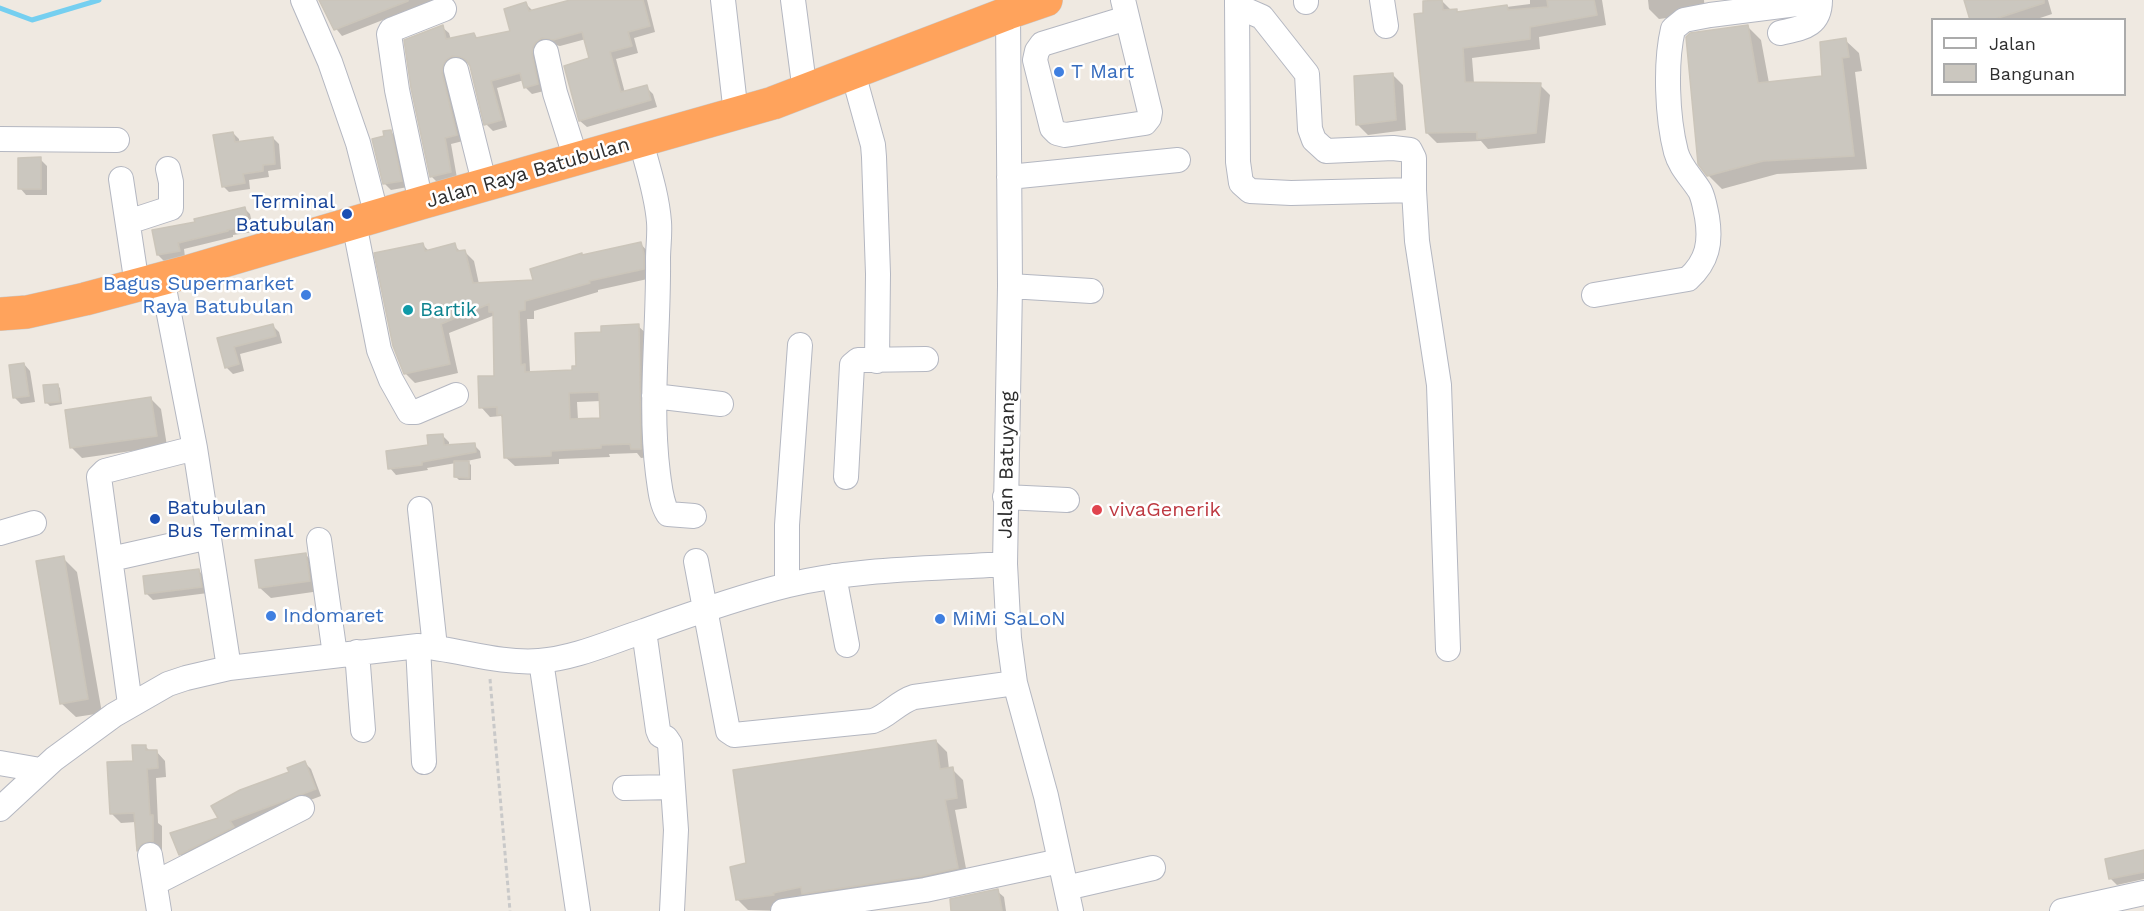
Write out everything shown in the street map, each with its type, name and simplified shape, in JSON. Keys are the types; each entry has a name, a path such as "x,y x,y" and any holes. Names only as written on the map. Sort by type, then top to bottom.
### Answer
{"highway":[{"name":"Jalan Raya Batubulan","path":"2,315 76,301 736,114 806,92 1046,0"}],"street":[{"path":"303,0 330,62 358,143 379,350 391,380 409,412 416,412 456,395"},
{"path":"723,0 736,114"},
{"path":"793,0 806,92"},
{"path":"1382,0 1386,26"},
{"path":"1594,295 1688,279 1697,271 1708,245 1710,238 1704,200 1681,165 1674,144 1669,76 1673,29 1684,20 1710,15 1820,1 1816,18 1807,27 1780,33"},
{"path":"1414,190 1291,193 1250,191 1241,183 1238,162 1237,3 1262,17 1307,74 1310,129 1314,140 1326,151 1393,148 1410,150 1414,158 1418,241 1439,385 1448,649"},
{"path":"421,203 400,109 389,34 391,30 444,9"},
{"path":"1125,9 1150,112 1149,118 1145,123 1065,135 1057,134 1052,128 1035,60 1036,51 1042,45 1125,9"},
{"name":"Jalan Batuyang","path":"1008,13 1010,286 1005,564 1010,638 1015,683 1046,796 1071,911"},
{"path":"546,52 555,93 576,159"},
{"path":"456,70 484,186"},
{"path":"853,73 873,145 878,274 877,360"},
{"path":"0,139 117,140"},
{"path":"641,142 656,199 659,224 654,446 664,507 668,514 694,516"},
{"path":"1009,177 1178,160"},
{"path":"128,222 171,208 171,182 168,169"},
{"path":"121,179 128,222 149,281 195,448 229,668"},
{"path":"1010,286 1091,291"},
{"path":"787,585 787,525 800,345"},
{"path":"846,477 852,365 858,360 926,359"},
{"path":"654,396 721,404"},
{"path":"130,704 99,483 101,473 109,469 195,448"},
{"path":"1005,497 1067,500"},
{"path":"420,509 426,647 424,762"},
{"path":"0,533 34,523"},
{"path":"111,559 209,537"},
{"path":"319,540 363,730"},
{"path":"696,561 707,609 728,731 734,735 873,721 883,717 907,699 914,697 1015,683"},
{"path":"0,809 17,795 40,770 130,704 168,684 186,678 229,668 426,647 488,659 513,662 541,661 590,650 707,609 787,585 869,571 1005,564"},
{"path":"834,576 847,645"},
{"path":"644,631 658,730 670,744 676,830 672,911"},
{"path":"541,661 578,911"},
{"path":"0,763 40,770"},
{"path":"625,788 673,787"},
{"path":"155,883 302,808"},
{"path":"150,855 159,911"},
{"path":"783,911 925,890 1059,861"},
{"path":"1065,888 1153,868"},
{"path":"2062,911 2144,893"}],"path":[{"path":"488,659 510,911"}],"building":[{"path":"319,0 408,0 408,1 334,30"},
{"path":"570,0 643,0 650,26 628,32 632,46 610,52 621,92 647,85 651,100 579,121 564,66 589,58 582,32 553,40 542,38 536,42 532,54 538,84 524,88 520,73 491,81 502,120 484,125 470,66 466,60 452,56 446,60 442,73 457,135 445,138 451,172 430,177 411,88 404,40 443,25 446,39 474,33 476,38 510,31 504,9 526,2 529,11"},
{"path":"1442,0 1443,10 1457,9 1457,12 1507,5 1508,10 1548,7 1547,0 1594,0 1597,15 1530,27 1530,39 1463,48 1465,82 1541,83 1536,133 1477,139 1477,132 1426,133 1414,14 1423,13 1423,1"},
{"path":"1964,0 2044,0 2044,3 1998,18 1969,18"},
{"path":"1748,25 1758,83 1822,76 1820,42 1846,38 1849,57 1842,58 1854,156 1763,161 1707,176 1698,164 1686,37 1690,33"},
{"path":"1393,73 1396,120 1356,125 1354,76"},
{"path":"391,130 402,181 383,184 372,139 384,136 383,131"},
{"path":"233,132 235,142 273,137 275,164 263,165 263,171 243,174 245,183 222,187 213,135"},
{"path":"41,157 41,189 18,189 18,158"},
{"path":"245,207 249,226 178,243 180,251 157,255 152,230 195,222 194,219"},
{"path":"641,242 644,269 589,281 590,283 525,301 525,310 519,311 521,365 525,364 525,372 572,370 572,366 576,366 575,333 601,332 601,326 639,324 641,449 631,449 630,444 601,445 601,448 551,451 551,456 504,458 502,415 497,415 497,407 479,408 478,376 494,376 493,312 489,312 489,304 441,324 450,364 404,374 393,346 374,253 423,243 425,251 455,243 457,251 465,250 473,283 533,280 530,269 582,253 582,255","holes":["599,392 600,418 570,419 569,393"]},
{"path":"273,324 276,336 234,347 239,364 225,368 217,338"},
{"path":"24,363 29,396 13,398 9,365"},
{"path":"58,384 60,402 45,403 43,385"},
{"path":"151,397 157,436 70,448 65,410"},
{"path":"443,434 444,445 475,443 476,452 422,462 422,465 388,469 386,451 428,445 427,435"},
{"path":"454,461 469,461 469,478 454,477"},
{"path":"306,553 310,581 259,588 255,560"},
{"path":"64,556 88,699 60,704 36,561"},
{"path":"199,569 202,587 145,594 143,576"},
{"path":"936,740 940,769 953,767 957,798 945,800 958,868 922,876 802,894 801,887 773,893 774,895 736,900 730,867 746,863 733,770"},
{"path":"132,745 146,745 146,750 157,750 158,768 147,769 150,815 153,815 153,841 142,844 137,851 134,813 110,814 107,762 133,761"},
{"path":"305,761 316,789 230,821 234,827 179,855 170,833 218,818 211,806 240,790 289,772 287,768"},
{"path":"2144,850 2144,872 2109,879 2105,859"},
{"path":"998,889 1002,911 951,911 950,899"}],"waterway":[{"path":"0,8 32,20 99,0"}],"place":[{"name":"T Mart","path":"1059,72"},
{"name":"Terminal Batubulan","path":"347,214"},
{"name":"Bagus Supermarket Raya Batubulan","path":"306,295"},
{"name":"Bartik","path":"408,310"},
{"name":"vivaGenerik","path":"1097,510"},
{"name":"Batubulan Bus Terminal","path":"155,519"},
{"name":"Indomaret","path":"271,616"},
{"name":"MiMi SaLoN","path":"940,619"}]}
